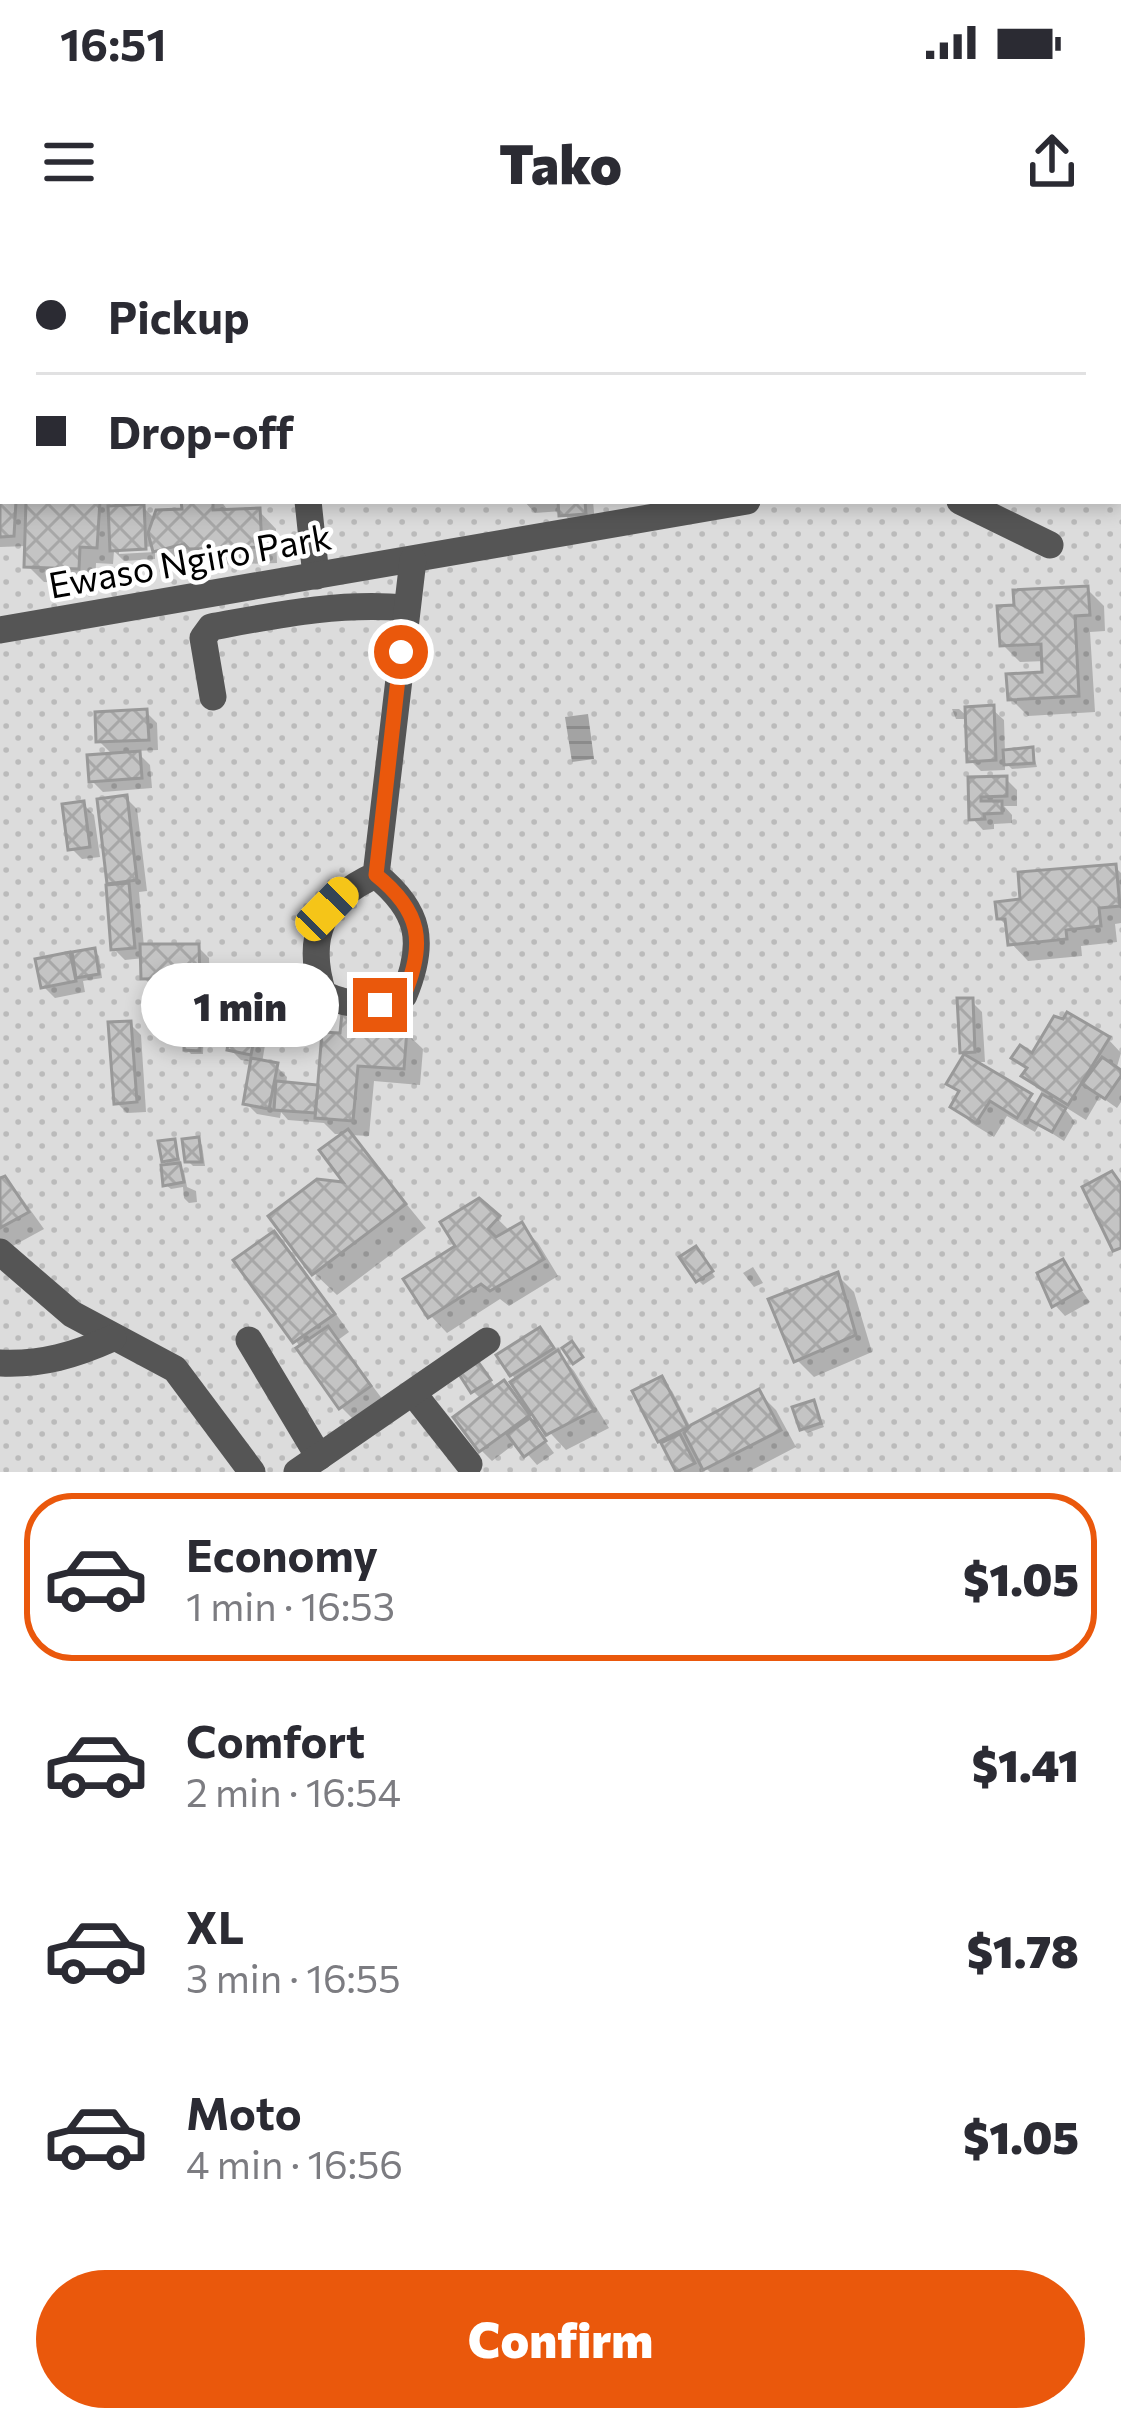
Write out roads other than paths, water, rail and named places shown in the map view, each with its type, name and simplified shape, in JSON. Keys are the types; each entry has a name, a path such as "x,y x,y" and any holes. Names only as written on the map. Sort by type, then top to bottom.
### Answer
{"street":[{"path":"308,504 316,576"},
{"name":"Ewaso Ngiro Park","path":"0,630 730,504"},
{"path":"966,504 1050,545"},
{"path":"376,875 413,560"},
{"path":"213,697 203,638 211,627 362,604 406,608"},
{"path":"376,875 398,892 412,915 418,947 413,973 404,995 380,1005 346,1005 323,994 317,974 318,938 327,909 348,887 376,875"},
{"path":"0,1252 72,1314 175,1369 252,1472"},
{"path":"0,1364 74,1356 113,1338"},
{"path":"249,1340 320,1457 487,1341"},
{"path":"413,1393 469,1464"}]}
